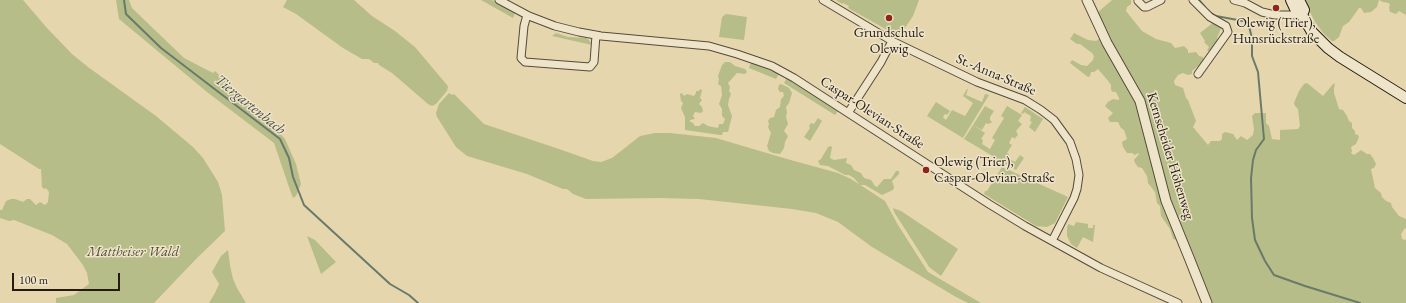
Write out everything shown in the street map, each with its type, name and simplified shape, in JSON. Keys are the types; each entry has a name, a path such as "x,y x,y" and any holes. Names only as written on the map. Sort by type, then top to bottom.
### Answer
{"main road":[{"path":"1291,0 1297,13 1302,15 1312,32 1328,48 1406,98"},
{"path":"1300,0 1304,10 1302,15"}],"street":[{"name":"Caspar-Olevian-Straße","path":"499,0 527,15 555,26 596,35 693,44 737,54 783,72 988,204 1101,268 1178,303"},
{"name":"St.-Anna-Straße","path":"823,0 892,41 966,77 1025,100 1047,114 1059,126 1070,142 1075,155 1078,164 1079,179 1074,198 1052,241"},
{"name":"Kernscheider Höhenweg","path":"1087,0 1107,43 1140,101 1166,201 1207,303"},
{"path":"1138,1 1144,7 1147,7 1161,0"},
{"path":"1193,0 1210,18 1226,26 1228,32 1198,74"},
{"path":"1234,0 1245,3 1266,13 1275,15 1302,15"},
{"path":"527,15 524,26 521,58 525,62 590,67 594,62 596,35"},
{"path":"848,113 881,62 892,41"}],"green space":[{"path":"0,0 23,0 72,54 156,116 193,147 203,158 218,182 222,195 225,231 154,303 56,303 56,298 74,295 89,284 87,273 83,265 67,244 52,235 14,220 9,221 0,218 0,210 2,210 6,201 15,199 23,202 30,199 36,205 40,202 45,205 48,202 49,192 46,188 44,189 42,187 41,169 0,144"},
{"path":"116,0 129,0 132,8 184,58 213,73 215,71 277,130 285,139 296,164 301,184 296,196 293,198 274,143 207,92 119,19"},
{"path":"287,0 354,0 372,16 395,31 415,47 447,85 447,91 436,104 432,106 428,104 378,63 374,63 369,59 362,59 343,48 296,14 283,7"},
{"path":"481,0 492,0 515,13 513,18"},
{"name":"Grundschule Olewig","path":"836,0 919,0 913,16 898,36 848,8 849,6"},
{"path":"1112,0 1131,0 1131,4 1127,7 1126,11 1142,31 1156,39 1171,43 1175,48 1184,46 1188,50 1188,53 1196,52 1199,56 1203,57 1204,61 1192,71 1192,74 1188,75 1183,73 1178,75 1174,81 1175,85 1183,88 1188,100 1196,121 1193,127 1208,145 1211,141 1220,141 1222,139 1222,134 1225,132 1233,134 1237,140 1241,136 1247,140 1253,135 1254,129 1252,116 1255,113 1266,113 1266,123 1269,126 1272,139 1280,140 1280,130 1298,129 1300,126 1298,109 1294,103 1304,84 1307,83 1323,96 1334,83 1334,93 1339,109 1343,110 1349,121 1352,123 1352,128 1355,131 1355,134 1359,137 1356,144 1351,147 1351,153 1354,155 1361,150 1367,154 1370,154 1376,164 1374,168 1371,169 1375,188 1381,193 1382,197 1386,201 1391,203 1392,207 1399,216 1406,219 1406,229 1405,228 1401,234 1402,239 1406,240 1406,303 1210,303 1191,259 1193,255 1177,240 1173,239 1170,229 1161,216 1160,206 1157,203 1155,192 1148,183 1147,176 1142,168 1138,167 1135,163 1134,160 1139,154 1138,153 1135,155 1132,153 1127,153 1122,142 1127,139 1124,130 1118,122 1110,122 1108,118 1113,113 1105,106 1113,99 1119,100 1116,92 1111,90 1111,85 1098,69 1091,72 1090,76 1088,77 1070,63 1072,60 1081,65 1087,66 1093,60 1094,56 1092,53 1070,39 1074,33 1088,40 1096,41 1102,37 1097,13"},
{"path":"1304,0 1379,0 1377,7 1371,12 1364,13 1361,8 1359,8 1349,22 1343,26 1339,37 1332,41 1324,34 1315,22"},
{"path":"1379,0 1406,0 1406,15 1399,11 1396,14 1390,12 1389,3"},
{"path":"726,14 747,17 744,40 719,37 722,17"},
{"path":"1214,22 1221,28 1217,38 1219,42 1210,52 1207,50 1209,47 1204,42 1205,41 1200,33"},
{"path":"556,33 568,37 586,38 592,45 552,36"},
{"path":"725,62 730,62 735,66 745,69 747,72 745,74 737,73 728,83 731,94 728,105 732,116 728,132 723,132 722,135 720,135 685,130 685,117 681,108 683,103 681,101 680,94 682,93 684,96 687,94 694,96 696,91 699,91 700,89 702,90 700,98 702,100 699,104 703,111 701,113 695,112 693,116 695,119 690,120 690,122 692,122 695,126 699,126 703,123 708,126 718,128 719,124 723,124 725,119 722,116 722,109 719,104 722,95 721,86 718,84 718,76 722,65"},
{"path":"751,62 779,74 776,79 749,68"},
{"path":"787,78 838,111 835,115 784,83"},
{"path":"781,84 789,88 792,93 786,107 788,124 784,131 788,136 784,148 780,154 769,151 767,146 771,133 768,127 768,121 770,118 774,117 776,110 780,107 781,99 784,96 783,92 780,92 778,89 779,85"},
{"path":"967,89 966,95 982,102 985,94 989,95 963,138 927,116 936,102 950,111 943,117 946,120 952,110 965,116 973,103 963,96"},
{"path":"449,93 452,95 454,94 484,124 593,161 601,162 612,158 640,136 655,133 670,133 716,138 838,173 851,179 885,201 898,225 928,272 981,303 968,303 956,297 872,247 838,222 816,213 699,199 586,199 573,194 567,189 563,189 527,174 467,156 456,147 437,117 436,113 439,104"},
{"path":"985,106 994,111 990,117 992,122 988,124 986,123 982,130 973,125"},
{"path":"1007,106 1022,115 1018,121 1022,124 1016,131 1018,135 1015,138 1016,139 1012,137 1009,143 1012,145 1007,153 1009,154 1008,158 1015,162 1020,155 1024,158 1016,170 964,139 973,125 985,133 981,139 983,140 982,144 990,149 995,140 992,138 1004,118 1001,116"},
{"path":"1025,107 1043,119 1035,132 1029,127 1032,122 1030,121 1031,116 1024,112 1023,114 1021,113"},
{"path":"818,118 822,121 810,141 804,137 810,128 809,126 811,123 814,124"},
{"path":"831,146 830,158 834,160 847,158 846,163 851,165 854,170 861,173 864,178 871,180 877,187 884,179 891,179 896,171 899,171 899,174 892,181 894,187 893,190 882,195 865,185 860,185 849,175 845,175 828,166 820,165 818,161 821,159 828,147"},
{"path":"1002,167 1068,197 1055,223 1047,227 1036,226 984,194"},
{"path":"893,208 901,211 958,249 941,276 929,267 894,212"},
{"path":"1076,222 1088,224 1088,228 1093,228 1093,225 1095,225 1093,242 1083,237 1077,248 1071,244 1067,236 1068,224 1074,226"},
{"path":"307,236 315,240 336,262 321,274"},
{"name":"Mattheiser Wald","path":"228,250 233,279 246,303 209,303 219,284 212,272 221,256"}],"waterway":[{"name":"Tiergartenbach","path":"124,0 126,14 161,48 280,139 289,158 293,177 304,205 390,284 409,295 418,303"},
{"path":"1199,0 1205,7"},
{"path":"1211,13 1216,16 1248,23 1252,39 1252,56 1258,72 1264,139 1256,150 1253,160 1251,178 1252,218 1255,240 1265,261 1274,275 1360,303"}],"place":[{"name":"Olewig (Trier), Hunsrückstraße","path":"1276,8"},
{"name":"Grundschule Olewig","path":"889,18"},
{"name":"Olewig (Trier), Caspar-Olevian-Straße","path":"926,170"}]}
